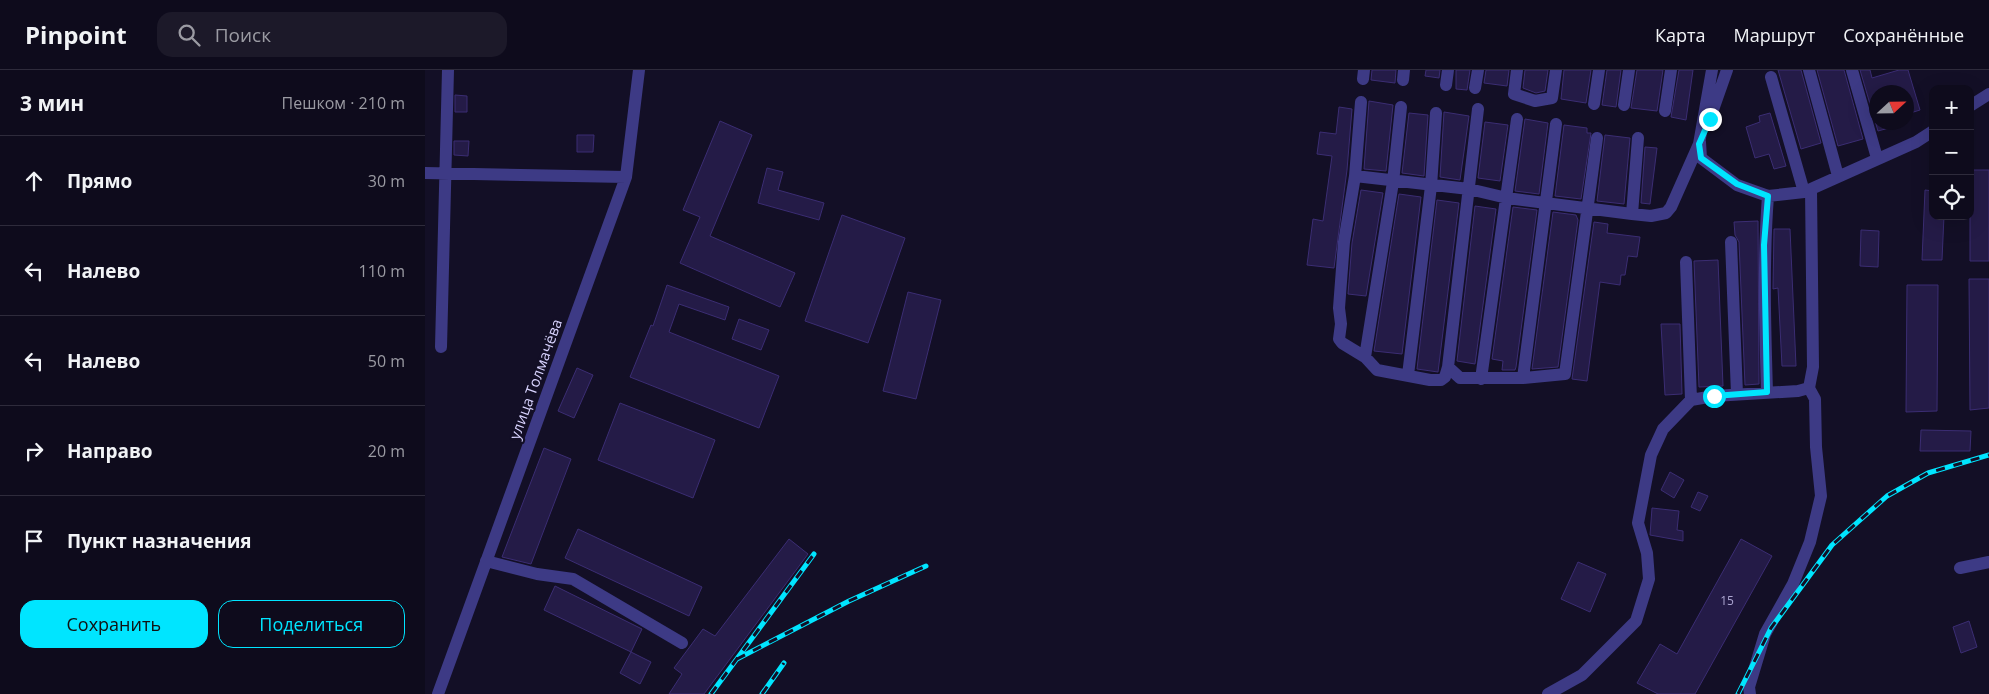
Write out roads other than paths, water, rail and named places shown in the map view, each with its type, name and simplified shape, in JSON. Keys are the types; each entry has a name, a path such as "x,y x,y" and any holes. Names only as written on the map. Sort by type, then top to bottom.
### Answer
{"street":[{"path":"441,347 448,70"},
{"name":"улица Толмачёва","path":"438,694 626,177 639,70"},
{"path":"1446,85 1448,70"},
{"path":"1475,88 1477,70"},
{"path":"1517,70 1514,94 1535,101 1552,98 1556,70"},
{"path":"1594,104 1599,70"},
{"path":"1624,105 1629,70"},
{"path":"1665,112 1671,70"},
{"path":"1712,70 1699,144 1701,158 1737,184 1768,196 1807,190 1916,142 1929,134"},
{"path":"1355,176 1393,182 1469,189 1507,198 1632,214 1651,216 1666,213 1671,207 1699,144 1727,70"},
{"path":"1809,70 1838,176"},
{"path":"1852,70 1877,158"},
{"path":"1750,694 1749,687 1765,634 1793,584 1810,542 1821,496 1816,448 1815,399 1809,388 1813,367 1807,190 1771,77"},
{"path":"1974,103 1989,94"},
{"path":"1361,102 1355,176 1344,242 1339,308 1341,324 1339,339 1342,343 1365,356 1377,370 1430,380 1441,380 1445,377 1448,367 1478,109"},
{"path":"1365,356 1393,182 1401,108"},
{"path":"1408,375 1431,186 1437,113"},
{"path":"1481,379 1517,119"},
{"path":"1523,378 1556,124"},
{"path":"1448,367 1460,378 1523,378 1565,374 1597,138"},
{"path":"1632,214 1638,138"},
{"path":"425,173 626,177"},
{"path":"1767,392 1764,265 1768,196"},
{"path":"1731,242 1737,394"},
{"path":"1686,262 1691,400"},
{"path":"1548,694 1582,675 1636,621 1649,579 1647,553 1638,523 1651,455 1663,429 1691,400 1737,394 1804,391 1809,388"},
{"path":"486,561 537,574 573,579 682,643"},
{"path":"1960,568 1989,562"}],"railway":[{"path":"1738,694 1771,628 1832,545 1887,496 1928,473 1989,455"},
{"path":"711,694 814,554"},
{"path":"737,659 849,601 926,566"},
{"path":"762,694 784,663"}]}
